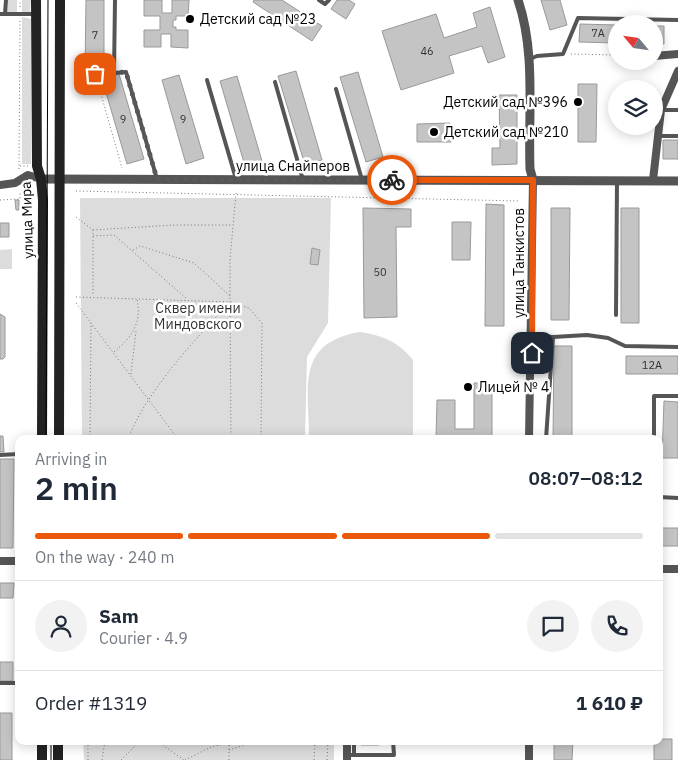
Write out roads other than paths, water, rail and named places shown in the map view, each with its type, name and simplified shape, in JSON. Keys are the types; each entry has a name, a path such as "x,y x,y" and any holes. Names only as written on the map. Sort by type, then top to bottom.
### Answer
{"main road":[{"name":"улица Мира","path":"36,0 37,166 41,179 42,435"},
{"path":"59,435 60,0"},
{"path":"42,745 42,760"},
{"path":"58,745 58,760"}],"street":[{"name":"улица Танкистов","path":"518,0 524,17 530,59 530,168 533,180 529,435"},
{"path":"663,55 678,54"},
{"path":"663,106 678,72"},
{"path":"653,180 657,136"},
{"name":"улица Снайперов","path":"0,185 15,183 28,175 41,179 678,181"},
{"path":"0,561 15,561"},
{"path":"663,569 678,569"},
{"path":"529,745 529,760"}],"lane":[{"path":"6,0 6,14"},
{"path":"114,73 115,0"},
{"path":"319,0 325,4 328,0"},
{"path":"0,14 36,14"},
{"path":"530,59 537,56 563,54 578,18 678,20"},
{"path":"77,76 126,72 157,179"},
{"path":"207,80 236,179"},
{"path":"276,82 303,180"},
{"path":"336,89 362,180"},
{"path":"663,110 678,110"},
{"path":"657,136 678,136"},
{"path":"616,315 617,180"},
{"path":"532,336 587,336 608,338 625,346 678,347"},
{"path":"546,435 553,337"},
{"path":"654,435 654,396 678,396"},
{"path":"0,455 15,454"},
{"path":"663,498 678,498"},
{"path":"0,683 15,683"},
{"path":"349,756 394,755 393,745"}],"tram line":[{"path":"46,435 48,0"},
{"path":"51,745 51,760"}],"place":[{"name":"Детский сад №23","path":"190,19"},
{"name":"Детский сад №396","path":"578,102"},
{"name":"Детский сад №210","path":"434,132"},
{"name":"Лицей № 4","path":"468,387"}],"park label":[{"name":"Сквер имени Миндовского","path":"198,316"}]}
